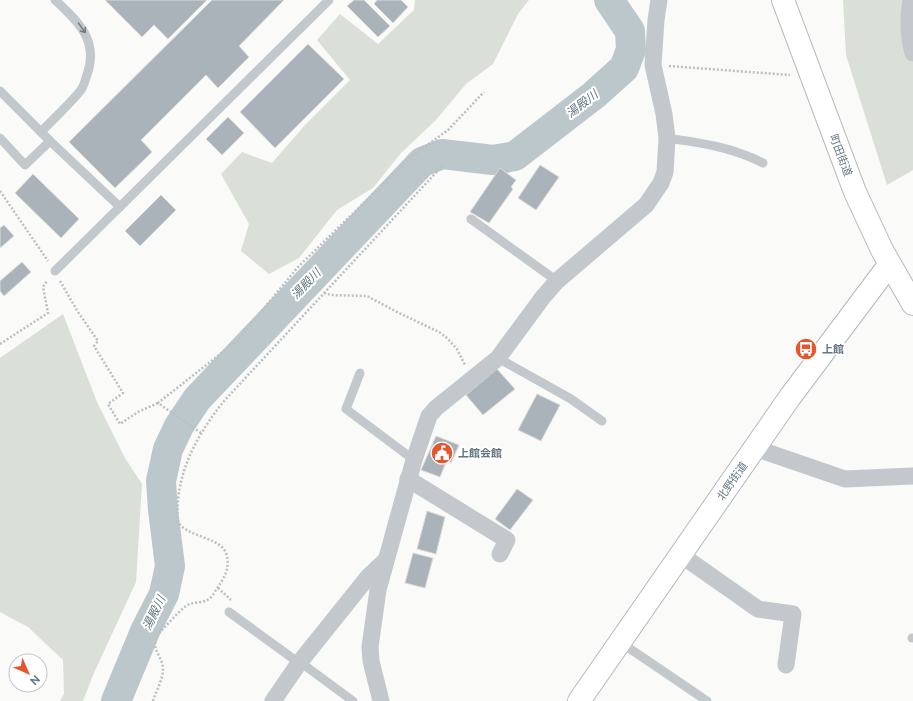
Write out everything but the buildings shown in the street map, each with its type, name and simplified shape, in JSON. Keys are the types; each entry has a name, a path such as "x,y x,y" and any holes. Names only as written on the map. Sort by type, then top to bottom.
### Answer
{"main road":[{"name":"町田街道","path":"782,0 855,192 889,265 913,304"},
{"name":"北野街道","path":"583,699 620,642 790,397 889,265"}],"street":[{"path":"381,701 371,661 370,647 378,590 408,479 429,416 436,408 498,358 543,297 557,281 646,206 661,184 665,172 667,138 664,114 653,65 659,0"},
{"path":"911,0 908,17 909,34 913,53"},
{"path":"755,448 845,479 913,476"},
{"path":"408,479 507,540 500,554"},
{"path":"681,555 758,609 793,614 786,665"},
{"path":"273,701 299,663 368,577 386,560"}],"lane":[{"path":"41,132 82,89 89,68 91,53 87,36 75,18 55,0"},
{"path":"55,271 329,0"},
{"path":"0,91 120,207"},
{"path":"0,138 25,165 50,141"},
{"path":"667,138 704,143 746,154 763,163"},
{"path":"471,219 557,281"},
{"path":"498,358 571,399 602,421"},
{"path":"360,373 346,409 414,460"},
{"path":"229,612 353,701"},
{"path":"620,642 707,701"}],"path":[{"path":"653,65 791,75"},
{"path":"0,191 55,271 78,312 98,341 94,346 123,393 108,404 120,424 138,412 158,403 238,340 298,268 412,156 448,130 484,92"},
{"path":"153,701 163,672 162,662 156,653 155,646 157,638 187,606 209,599 223,580 227,569 226,553 224,549 185,529 178,522 179,492 182,472 200,432 224,401 444,164"},
{"path":"0,344 48,312 43,287 55,271"},
{"path":"324,292 331,295 367,296 444,334 457,349 473,377"},
{"path":"158,403 200,432"}],"shaded area":[{"path":"415,0 529,0 518,14 493,64 466,84 435,121 401,153 373,188 337,210 299,258 269,274 241,251 249,224 221,174 242,152 272,163 305,125 350,80 317,40 340,14 378,44 414,10"},
{"path":"843,0 913,0 913,170 887,185 846,55"},
{"path":"63,314 97,402 125,458 142,484 136,582 93,675 83,701 60,701 64,694 63,660 28,627 0,612 0,358"}],"waterway":[{"name":"湯殿川","path":"116,701 146,629 164,594 170,566 161,481 168,449 179,426 197,399 422,162 442,154 493,160 515,156 594,95 624,68 631,50 630,31 609,0"}],"place":[{"name":"上館","path":"806,349"},
{"name":"上館会館","path":"442,453"}]}
